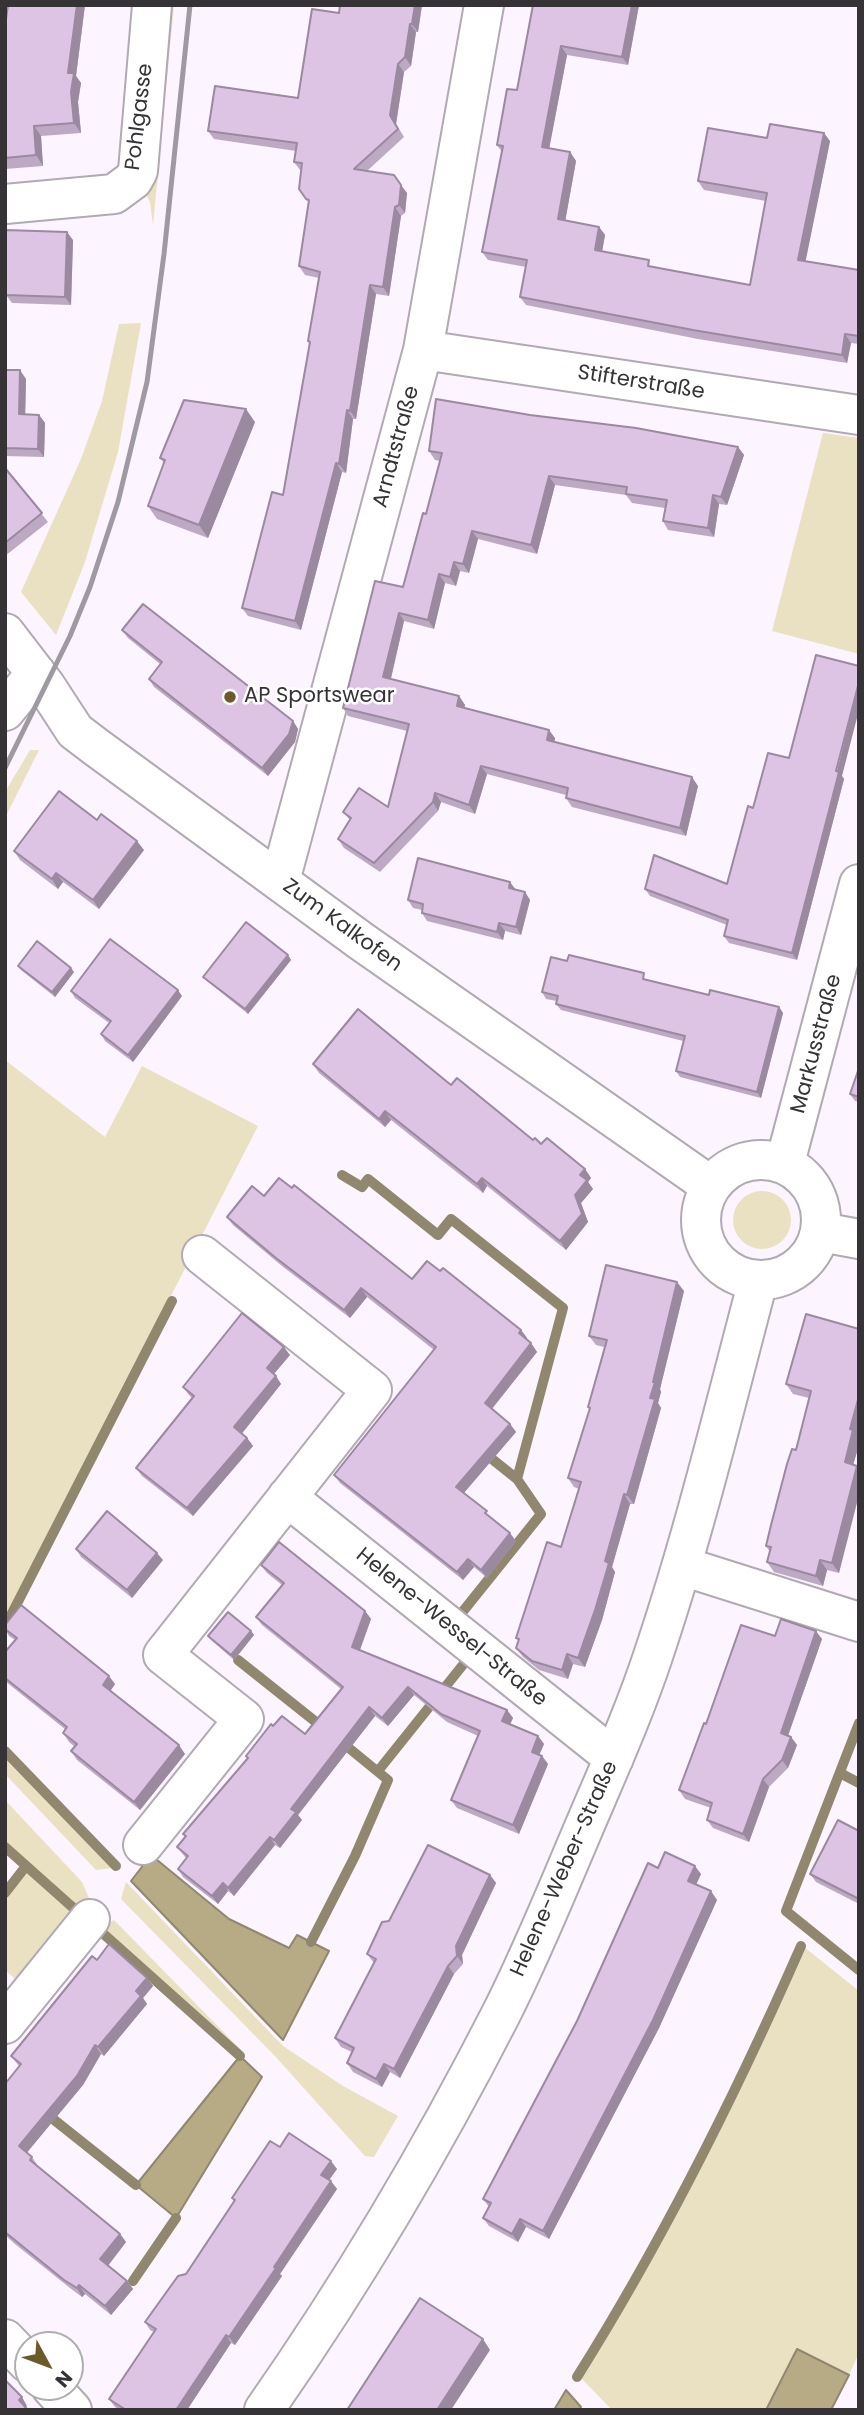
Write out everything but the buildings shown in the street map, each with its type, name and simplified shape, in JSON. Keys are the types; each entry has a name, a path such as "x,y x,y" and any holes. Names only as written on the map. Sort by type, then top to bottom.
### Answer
{"street":[{"name":"Pohlgasse","path":"5,204 114,194 133,180 138,171 152,5"},
{"name":"Arndtstraße","path":"279,881 423,350 484,5"},
{"name":"Stifterstraße","path":"423,350 859,415"},
{"name":"Zum Kalkofen","path":"5,633 75,731 279,881 711,1186"},
{"path":"5,711 36,673"},
{"name":"Markusstraße","path":"785,1163 859,884"},
{"path":"765,1159 785,1163 803,1175 816,1191 821,1212 821,1232 813,1252 798,1268 779,1278 758,1281 738,1276 719,1264 707,1247 701,1226 702,1205 711,1186 726,1171 744,1161 765,1159"},
{"path":"821,1232 859,1239"},
{"path":"143,1845 244,1719 163,1655 372,1390 202,1255"},
{"name":"Helene-Weber-Straße","path":"264,2410 398,2203 501,2014 539,1934 614,1758 653,1656 682,1566 758,1281"},
{"name":"Helene-Wessel-Straße","path":"287,1497 614,1758"},
{"path":"682,1566 859,1622"},
{"path":"5,2024 90,1919"}],"shaded area":[{"path":"161,5 174,5 153,225 150,202 144,190"},
{"path":"141,323 118,452 85,562 56,635 21,592 81,459 102,401 119,324"},
{"path":"823,433 859,438 859,654 772,631"},
{"path":"30,750 39,750 5,818 5,792"},
{"path":"5,1060 105,1137 142,1066 258,1126 5,1620"},
{"path":"762,1191 773,1193 786,1204 791,1220 789,1231 778,1244 762,1249 751,1247 738,1236 733,1220 735,1209 746,1196"},
{"path":"5,1754 114,1868 96,1870 5,1774"},
{"path":"5,1800 82,1882 89,1898 81,1910 5,1843"},
{"path":"151,1855 229,1919 289,1948 297,1935 329,1951 283,2040 131,1881"},
{"path":"27,1870 77,1915 21,1984 5,1970 5,1897"},
{"path":"126,1882 283,2046 343,2086 398,2116 374,2157 365,2156 273,2054 121,1899"},
{"path":"114,1920 242,2051 240,2053 100,1927"},
{"path":"804,1947 859,1991 859,2353 849,2375 797,2349 766,2410 612,2410 581,2378 699,2166"},
{"path":"240,2056 262,2077 176,2218 136,2185"},
{"path":"797,2349 849,2375 831,2410 766,2410"},
{"path":"566,2390 581,2407 579,2410 554,2410"}],"waterway":[{"path":"342,1175 362,1187 368,1179 438,1235 451,1219 563,1308 517,1479"},
{"path":"5,1627 172,1301"},
{"path":"460,1615 541,1514 517,1479 482,1451"},
{"path":"238,1660 326,1730"},
{"path":"378,1771 466,1661"},
{"path":"859,1723 786,1911 859,1970"},
{"path":"311,1942 355,1856 388,1780 339,1740"},
{"path":"5,1751 116,1866"},
{"path":"840,1773 859,1783"},
{"path":"5,1847 79,1913"},
{"path":"5,1893 26,1866"},
{"path":"98,1929 240,2056"},
{"path":"577,2377 639,2273 697,2166 751,2057 801,1946"},
{"path":"43,2111 136,2185"},
{"path":"133,2281 176,2218"}],"railway":[{"path":"5,768 70,636 90,587 118,502 147,382 164,254 190,5"}],"place":[{"name":"AP Sportswear","path":"230,697"}]}
